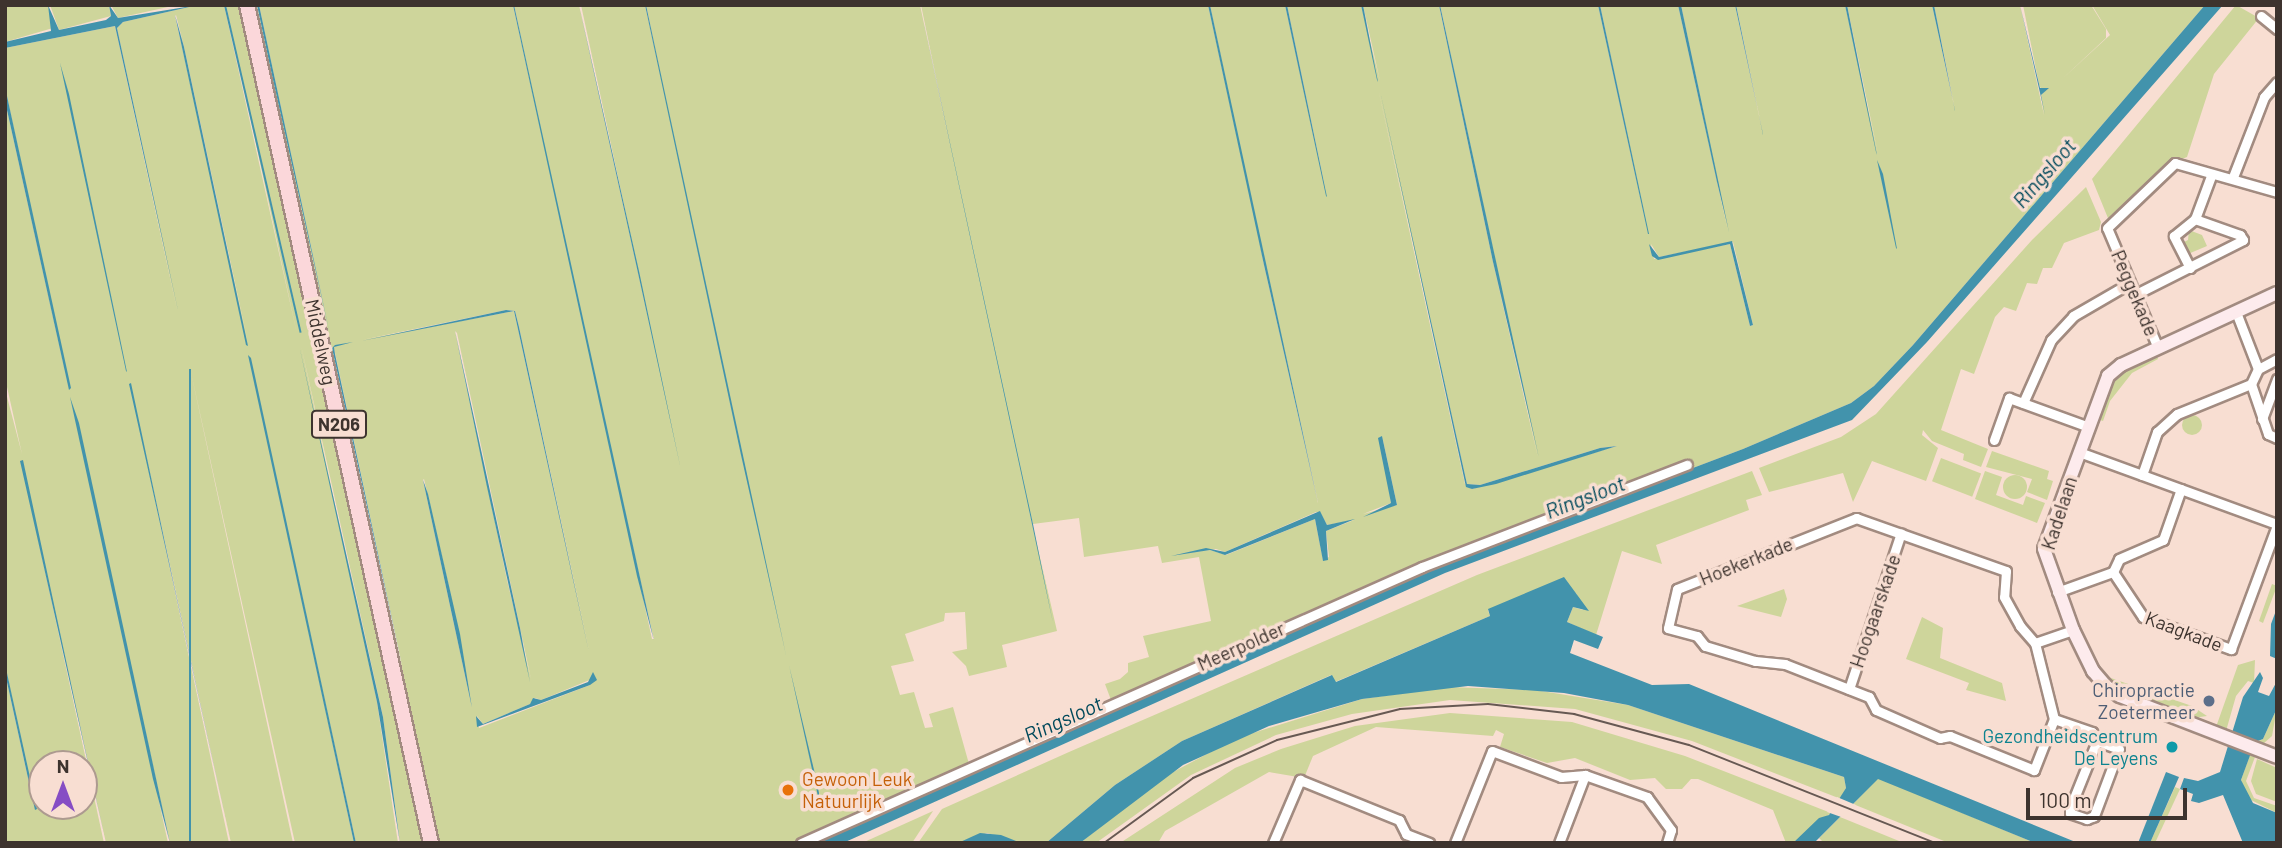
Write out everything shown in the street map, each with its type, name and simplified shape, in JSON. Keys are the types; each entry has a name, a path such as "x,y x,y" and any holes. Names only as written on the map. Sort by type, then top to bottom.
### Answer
{"main road":[{"name":"Middelweg","path":"247,5 432,843"}],"street":[{"path":"2261,16 2277,29"},
{"path":"2233,177 2264,97 2277,82"},
{"name":"Peggekade","path":"2158,348 2107,228 2175,163 2211,176 2233,177 2277,192"},
{"path":"2190,268 2174,236 2195,219 2211,176"},
{"path":"2136,294 2243,240 2240,235 2195,219"},
{"path":"2023,402 2040,356 2058,332 2083,309 2130,283"},
{"name":"Kadelaan","path":"2274,756 2120,696 2106,686 2093,671 2073,629 2057,592 2044,549 2108,376 2121,365 2277,293"},
{"path":"2236,313 2258,369"},
{"path":"2142,475 2157,432 2177,414 2250,384 2258,369 2277,359"},
{"path":"2262,419 2277,379"},
{"path":"2250,384 2268,434 2277,438"},
{"path":"1994,440 2008,398 2089,427"},
{"name":"Kaagkade","path":"2079,452 2277,524 2231,649 2143,617 2113,572"},
{"name":"Meerpolder","path":"801,843 1422,567 1687,465"},
{"path":"2057,592 2103,572 2113,572 2119,559 2162,540 2181,489"},
{"name":"Hoekerkade","path":"2035,643 2020,626 2004,597 2006,571 1856,518 1677,589 1668,628 1697,636 1705,646 1755,662 1774,660 1849,689 1870,698 1876,710 2034,770 2054,719"},
{"name":"Hoogaarskade","path":"1849,689 1901,533"},
{"path":"2073,629 2035,643 2054,719 2092,732 2097,741 2119,749 2094,817 2087,819 2070,813 2070,808 2097,741"},
{"path":"1455,843 1494,748 1561,777 1585,775 1647,797 1671,830 1667,843"},
{"path":"1559,843 1585,775"},
{"path":"1273,843 1300,780 1399,820 1404,839 1429,843"}],"green space":[{"path":"5,5 48,5 53,28 5,42"},
{"path":"50,5 109,5 111,16 59,30"},
{"path":"111,5 177,5 118,18"},
{"path":"198,5 224,5 297,334 226,5 257,5 330,335 259,5 513,5 543,141 514,5 579,5 656,354 581,5 645,5 662,82 646,5 920,5 951,150 921,5 1208,5 1251,201 1210,5 1285,5 1327,197 1287,5 1361,5 1380,81 1363,5 1439,5 1493,262 1538,458 1440,5 1598,5 1648,233 1600,5 1678,5 1728,231 1681,5 1735,5 1763,134 1736,5 1845,5 1878,154 1847,5 1932,5 1955,110 1934,5 2020,5 2044,115 2041,95 2048,88 2041,89 2039,84 2023,5 2091,5 2106,29 2106,38 2061,80 2110,35 2092,5 2205,5 1913,345 1874,386 1851,403 1743,449 1408,576 810,843 400,843 383,717 301,345 377,702 398,843 356,843 249,354 354,843 295,843 190,368 293,843 231,843 130,383 229,843 170,843 71,396 168,843 106,843 98,807 98,750 85,750 21,460 84,750 28,750 28,776 5,664 5,389 22,454 5,378 5,101 69,389 5,87 5,48 115,26 178,314 117,28 123,22","holes":["175,16 184,47 248,343","1378,88 1467,484 1480,485 1600,448 1617,446 1472,489 1465,484","1252,203 1318,503 1264,265","1733,242 1753,325 1750,326 1730,244 1654,259 1651,244 1659,257","506,310 515,311 590,655 514,311 362,340","455,331 457,333 531,679 507,580","332,347 334,348 403,670 393,631","590,357 654,639 652,639","1382,436 1397,505 1363,514 1391,503","424,479 449,587 472,708 423,480","1029,510 1033,524 1079,518 1084,557 1158,546 1162,563 1199,557 1211,621 1143,636 1149,657 1128,663 1128,672 1120,679 1105,684 1111,700 969,764 953,707 929,714 933,727 925,728 914,692 900,695 891,666 914,661 905,634 944,621 945,613 965,612 967,649 952,652 966,666 969,676 1007,667 1002,645 1057,631","1316,512 1320,512 1327,525 1354,520 1326,531 1329,557 1323,560 1315,519 1226,555 1210,550 1170,555 1216,549 1225,552","592,679 590,685 479,728 477,716 483,724 530,704 535,698 541,700"]},
{"path":"2236,5 2259,18 2214,74 2187,157 2174,162 2110,223 2092,179"},
{"path":"2086,187 2101,222 2099,230 2064,243 2052,268 2043,268 2037,284 2027,283 2016,311 2004,307 1995,317 1974,374 1961,369 1941,430 1988,449 1981,467 1963,460 1964,454 1932,441 1923,430 1922,435 1938,448 1926,481 1872,461 1853,502 1843,473 1769,492 1759,468 1841,437 1876,414 2032,240"},
{"path":"2189,230 2202,235 2207,246 2188,254 2182,243 2188,240"},
{"path":"2156,354 2158,359 2132,373 2110,401 2103,421 2097,419 2116,375"},
{"path":"2192,415 2199,418 2202,425 2199,432 2192,435 2185,432 2182,425 2185,418"},
{"path":"1992,451 2049,471 2047,479 2053,481 2047,500 2027,492 2032,479 1986,467"},
{"path":"1941,458 1981,473 1972,497 1932,481"},
{"path":"1752,471 1762,495 1746,500 1749,510 1656,545 1662,564 1622,551 1596,635 1567,622 1573,607 1583,610 1576,593 1488,610 1490,616 1335,682 1331,675 1182,741 1115,785 1046,843 1021,843 987,833 958,843 918,843 942,809 1069,752 1477,575"},
{"path":"1985,471 2002,477 1996,495 2023,505 2026,496 2045,503 2037,523 1975,499"},
{"path":"2015,475 2023,479 2027,487 2023,495 2015,499 2007,495 2003,487 2007,479"},
{"path":"2272,584 2277,586 2263,623 2259,621"},
{"path":"1784,589 1787,599 1781,617 1737,606"},
{"path":"1922,617 1943,628 1940,658 2002,683 2006,701 1966,690 1969,683 1906,659"},
{"path":"2255,660 2254,683 2248,681 2236,696 2226,731 2216,727 2238,665"},
{"path":"5,673 28,778 28,820 98,820 98,815 104,843 5,843"},
{"path":"2105,676 2192,706 2207,716 2193,718 2123,690"},
{"path":"1449,687 1535,690 1628,705 1844,777 1846,788 1841,799 1692,741 1575,709 1450,700 1352,714 1276,735 1191,775 1096,843 1080,843 1160,779 1237,738 1362,699"},
{"path":"2277,708 2272,736 2263,744 2255,742 2263,739"},
{"path":"1450,713 1572,722 1685,756 1831,813 1793,843 1786,843 1773,810 1698,779 1691,779 1682,789 1666,789 1655,778 1630,780 1575,758 1547,763 1500,747 1504,734 1496,730 1493,736 1376,727 1313,756 1304,778 1269,772 1165,831 1158,843 1120,843 1235,768 1281,749 1355,726"},
{"path":"2250,755 2255,757 2246,781 2254,798 2277,806 2277,813 2247,798 2241,780"},
{"path":"2257,759 2277,768 2277,802 2256,794 2251,781"},
{"path":"1878,778 2035,843 1949,843 1853,804"},
{"path":"2175,787 2180,789 2155,843 2150,843"},
{"path":"933,811 912,843 862,843"},
{"path":"1840,817 1904,843 1824,843 1819,838"}],"water":[{"path":"48,5 59,30 106,20 111,16 109,5 118,18 198,5 123,22 117,28 179,315 115,26 5,48 5,42 51,31"},
{"path":"226,5 302,332 300,333"},
{"path":"259,5 330,335 272,75"},
{"path":"514,5 654,641 637,576"},
{"path":"579,5 639,271 681,470 638,273"},
{"path":"646,5 786,655 741,455"},
{"path":"920,5 1033,524 1053,623 1026,496"},
{"path":"1210,5 1318,503 1264,265"},
{"path":"1287,5 1327,197 1326,196"},
{"path":"1363,5 1378,82 1377,80"},
{"path":"1440,5 1539,458 1493,262"},
{"path":"1600,5 1649,234 1648,234"},
{"path":"1678,5 1681,5 1729,232 1717,182"},
{"path":"1735,5 1736,5 1758,112"},
{"path":"1847,5 1877,155 1876,152"},
{"path":"1932,5 1934,5 1953,101"},
{"path":"2020,5 2040,88 2049,88 2041,95 2045,115"},
{"path":"2205,5 2223,5 1927,342 1852,420 1445,573 843,843 810,843 1408,576 1743,449 1851,403 1874,386 1913,345"},
{"path":"175,15 184,47 248,346 246,345"},
{"path":"60,63 69,94 127,372 126,371"},
{"path":"1379,86 1467,484 1480,485 1600,448 1617,446 1496,484 1472,489 1466,487"},
{"path":"5,87 71,388 69,390 5,101"},
{"path":"1877,160 1883,174 1897,249 1896,248"},
{"path":"1732,241 1753,325 1750,326 1730,244 1658,260 1652,256 1649,244 1659,257"},
{"path":"506,310 515,311 519,327 590,657 514,311 361,341"},
{"path":"455,331 520,628 530,682 487,487"},
{"path":"353,342 334,347 335,354 403,670 332,348 335,345"},
{"path":"299,345 383,717 400,843 377,702"},
{"path":"248,355 251,358 356,843 354,843"},
{"path":"189,369 191,843 189,843"},
{"path":"131,383 174,585 231,843 129,384"},
{"path":"70,397 79,423 170,843 153,779"},
{"path":"1382,436 1397,505 1363,517 1391,503 1378,438"},
{"path":"23,460 85,750 85,750 20,461"},
{"path":"423,480 460,634 472,708"},
{"path":"1320,511 1327,525 1355,519 1326,531 1328,560 1323,561 1315,519 1225,555 1210,550 1171,556 1206,548 1225,552"},
{"path":"1564,577 1589,611 1573,607 1567,622 1603,637 1598,649 1574,640 1570,653 1652,685 1689,684 2078,843 2035,843 1878,779 1814,843 1793,843 1819,818 1829,815 1846,788 1844,777 1628,705 1564,693 1468,686 1362,699 1269,726 1183,765 1080,843 1046,843 1115,785 1182,741 1332,675 1336,682 1490,616 1488,609"},
{"path":"2277,608 2277,659 2270,656 2271,624"},
{"path":"5,664 28,778 5,673"},
{"path":"789,665 815,774 819,801"},
{"path":"593,672 597,680 590,685 477,727 476,716 483,724 530,704 533,698 541,700 588,682"},
{"path":"2260,672 2263,678 2258,692 2269,696 2277,681 2277,708 2263,739 2255,742 2241,780 2253,803 2277,813 2277,841 2243,843 2223,795 2199,803 2191,801 2193,794 2180,789 2184,778 2198,781 2220,772 2243,697"},
{"path":"2166,772 2179,777 2150,843 2138,843"},
{"path":"980,833 1001,835 1021,843 958,843"}],"pier":[{"path":"1837,797 1856,805 1844,818 1827,812"}],"tram line":[{"path":"1104,843 1193,778 1277,740 1400,709 1488,704 1574,714 1689,745 1935,843"}],"place":[{"name":"Chiropractie Zoetermeer","path":"2209,701"},
{"name":"Gezondheidscentrum De Leyens","path":"2172,747"},
{"name":"Gewoon Leuk Natuurlijk","path":"788,790"}],"water label":[{"name":"Ringsloot","path":"2044,173"},
{"name":"Ringsloot","path":"1585,497"},
{"name":"Ringsloot","path":"1063,719"}]}
